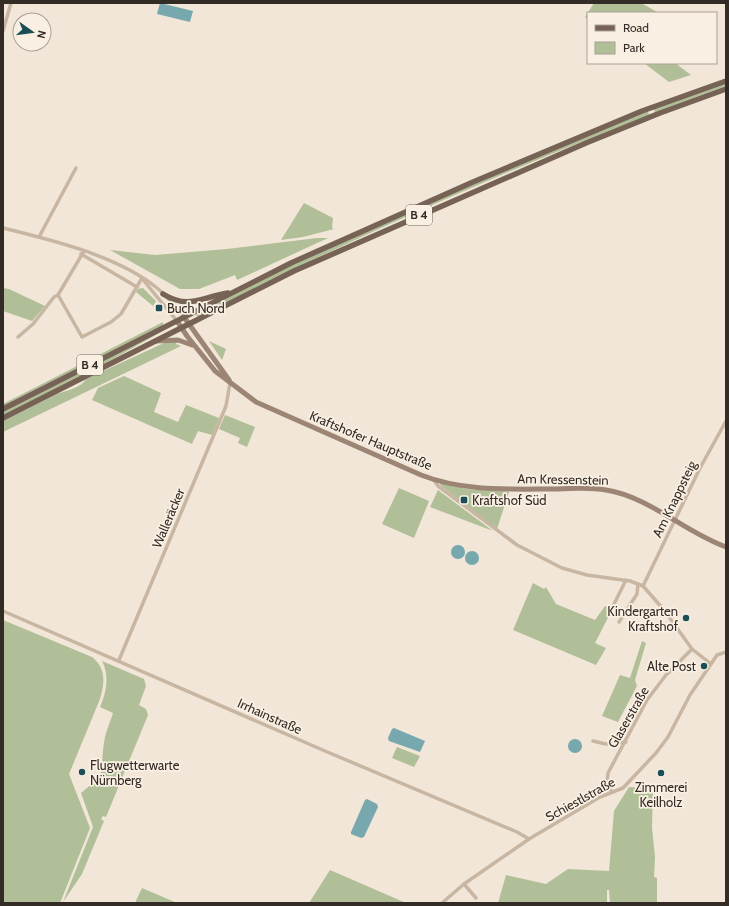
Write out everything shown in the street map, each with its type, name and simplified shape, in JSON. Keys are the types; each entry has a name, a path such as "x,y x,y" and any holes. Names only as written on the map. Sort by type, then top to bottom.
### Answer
{"main road":[{"name":"B 4","path":"3,409 287,265 409,210 642,111 726,81"},
{"name":"B 4","path":"3,418 294,271 408,220 645,119 726,89"},
{"name":"B 4","path":"164,294 172,299 185,303 234,292"}],"street":[{"path":"3,31 11,3"},
{"path":"39,237 76,168"},
{"path":"3,228 39,237 103,258 142,278 164,294 184,317"},
{"path":"82,252 137,287"},
{"path":"18,337 33,324 54,297 58,295 82,252"},
{"path":"58,295 82,337 111,322 120,314 142,278"},
{"path":"142,278 177,321"},
{"name":"Kraftshofer Hauptstraße","path":"184,317 230,382"},
{"name":"Kraftshofer Hauptstraße","path":"177,321 195,347 215,371 260,404 434,480 438,486 517,545 573,572 626,580 643,586 664,610 692,649 711,664"},
{"path":"156,341 178,340 195,347"},
{"name":"Walleräcker","path":"118,660 226,406 230,382"},
{"name":"Am Knappsteig","path":"643,586 710,450 726,421"},
{"name":"Am Kressenstein","path":"434,480 488,489 605,490 634,498 705,538 726,547"},
{"path":"612,608 626,580"},
{"path":"619,622 637,594 638,584"},
{"name":"Irrhainstraße","path":"3,611 516,832 529,839"},
{"name":"Glaserstraße","path":"600,797 599,794 607,782 608,773 626,742 647,700 666,675 692,649"},
{"path":"711,664 717,655 726,652"},
{"name":"Schiestlstraße","path":"442,903 464,884 529,839 611,791 623,788 656,753 668,737 690,695 711,664"},
{"path":"593,741 606,744 626,742"},
{"path":"607,782 611,791"},
{"path":"464,884 476,898"}],"green space":[{"path":"594,3 641,3 657,12 588,12"},
{"path":"645,64 676,64 691,75 669,82"},
{"path":"726,82 726,86 655,112 653,109"},
{"path":"648,111 649,115 535,161 421,210 308,262 198,317 196,315 277,272 437,200"},
{"path":"304,203 333,218 332,228 334,229 303,237 281,240"},
{"path":"328,238 237,280 235,275 199,289 180,289 110,250 155,255 227,249"},
{"path":"3,288 9,289 45,306 32,321 3,311"},
{"path":"143,288 156,301 153,306 136,292 138,289"},
{"path":"163,322 163,325 3,406 3,404"},
{"path":"168,328 90,372 3,415 3,411"},
{"path":"177,341 176,344 181,346 3,432 3,421 59,393 78,386 86,379 164,343"},
{"path":"209,341 226,349 222,360"},
{"path":"124,376 161,393 154,412 178,422 186,405 219,418 212,435 198,431 192,444 92,400 98,388"},
{"path":"225,415 255,427 247,447 238,443 240,438 219,429"},
{"path":"441,483 466,489 509,492 497,529 440,485"},
{"path":"399,488 429,501 414,538 382,524"},
{"path":"438,490 493,531 430,507"},
{"path":"533,583 544,589 546,587 556,604 595,620 605,606 612,610 595,643 606,648 596,665 513,630"},
{"path":"3,620 92,657 97,661 102,671 103,687 100,699 69,774 90,828 60,903 3,903"},
{"path":"642,641 646,643 635,680 637,686 618,722 602,716 620,675 630,678"},
{"path":"102,661 144,679 146,686 139,705 146,709 148,715 106,817 103,816 101,819 104,821 82,874 63,902 93,827 81,793 96,780 102,771 106,732 113,713 100,707 106,684 106,673"},
{"path":"397,747 420,756 414,767 392,758"},
{"path":"629,787 653,789 652,828 655,857 654,877 657,878 657,903 610,903 609,890 607,890 607,903 498,903 506,875 546,884 568,869 609,871 614,811"},
{"path":"330,870 406,903 309,903"},
{"path":"142,888 177,903 135,903"}],"water":[{"path":"160,3 193,11 190,22 157,14"},
{"path":"458,545 463,547 465,552 463,557 458,559 453,557 451,552 453,547"},
{"path":"469,551 475,551 479,555 479,561 475,565 469,565 465,561 465,555"},
{"path":"394,728 425,741 420,752 389,741 388,738 392,729"},
{"path":"575,739 580,741 582,746 580,751 575,753 570,751 568,746 570,741"},
{"path":"367,799 377,804 378,807 364,837 361,838 351,834 351,832 365,800"}],"place":[{"name":"Buch Nord","path":"159,308"},
{"name":"Kraftshof Süd","path":"464,500"},
{"name":"Kindergarten Kraftshof","path":"686,618"},
{"name":"Alte Post","path":"704,666"},
{"name":"Flugwetterwarte Nürnberg","path":"82,772"},
{"name":"Zimmerei Keilholz","path":"661,773"}]}
